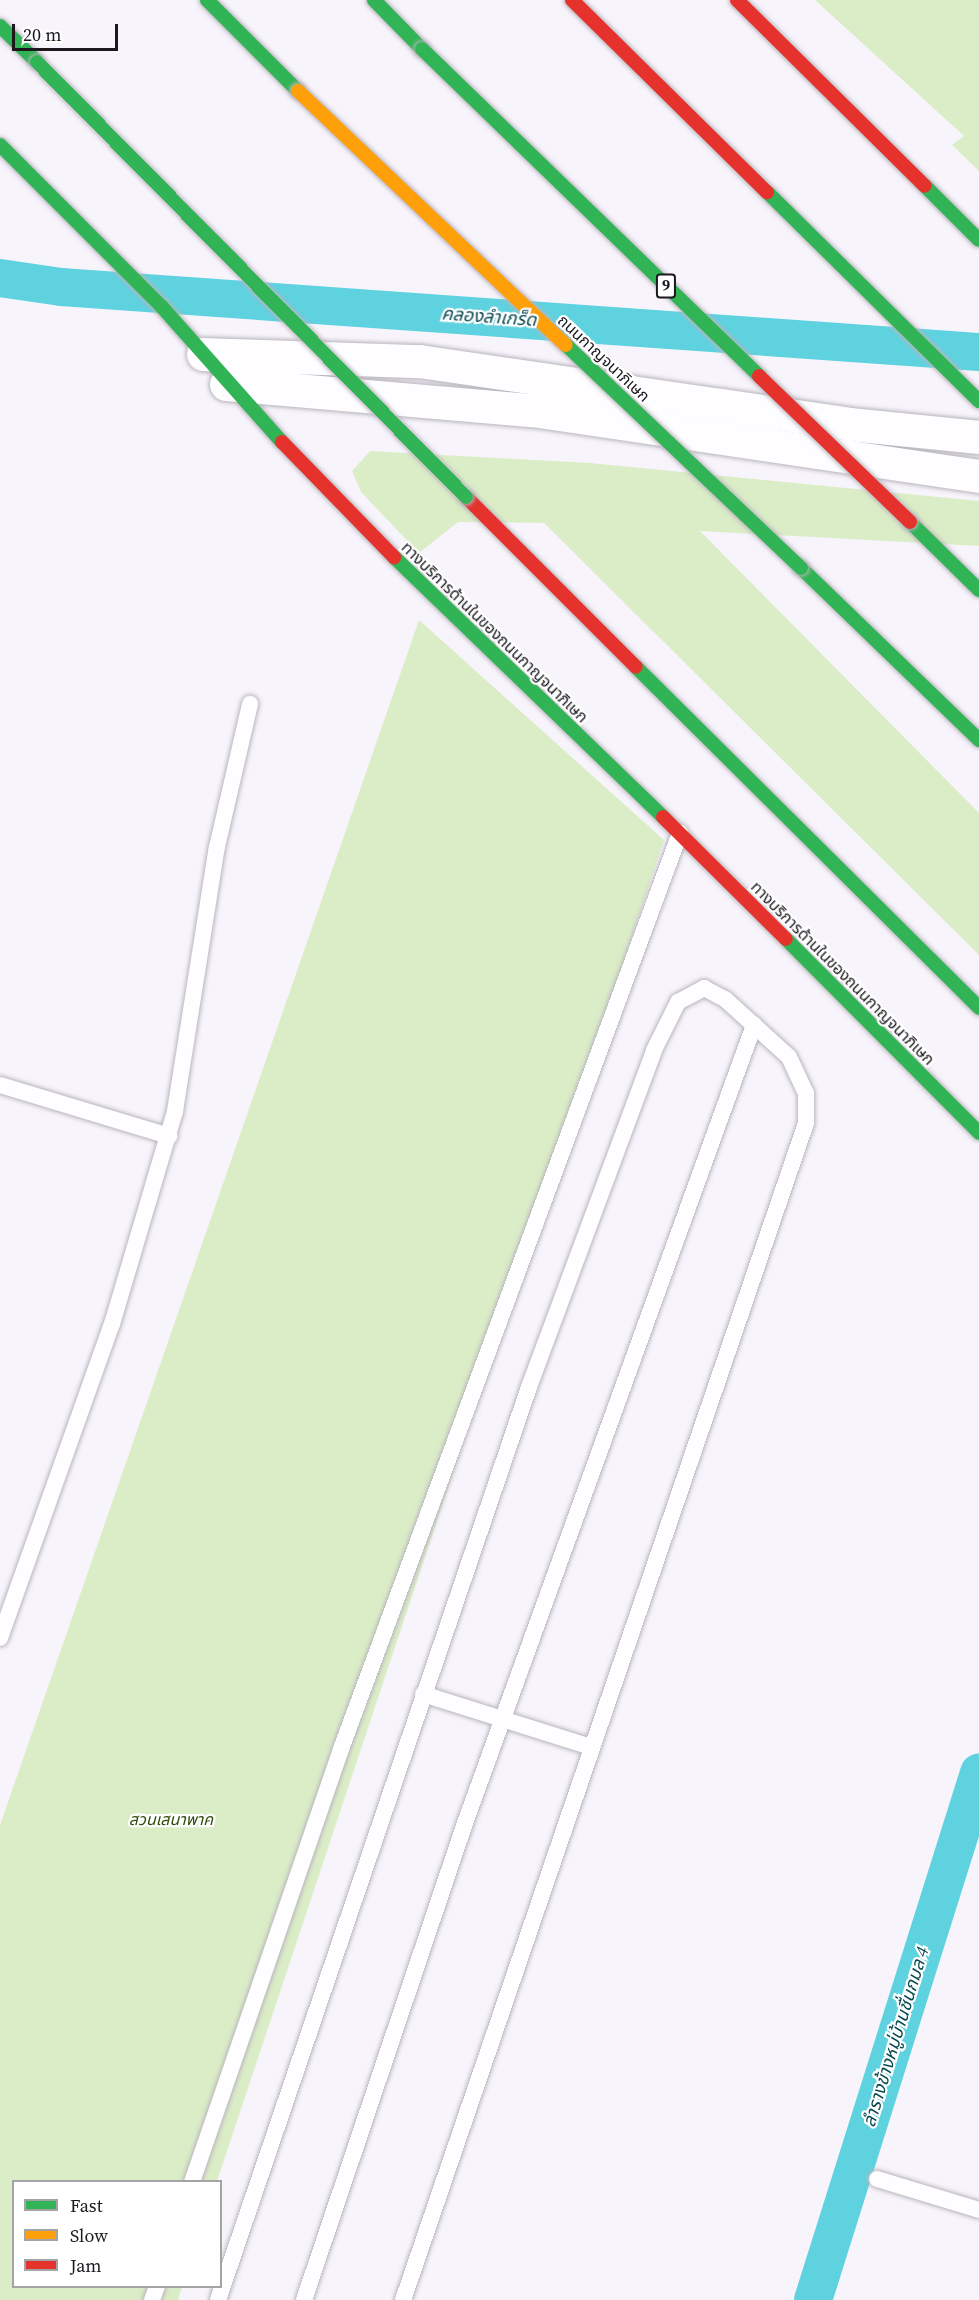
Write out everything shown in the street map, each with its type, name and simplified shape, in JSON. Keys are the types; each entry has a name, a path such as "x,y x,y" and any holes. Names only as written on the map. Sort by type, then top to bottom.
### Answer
{"main road":[{"name":"ถนนกาญจนาภิเษก","path":"207,0 298,92 801,568 979,740"},
{"name":"9","path":"374,0 979,590"},
{"path":"572,0 979,401"},
{"path":"737,0 979,240"},
{"path":"0,26 466,497 979,1008"},
{"name":"ทางบริการด้านในของถนนกาญจนาภิเษก","path":"0,145 56,196 162,307 226,384 326,491 680,833 979,1133"}],"street":[{"path":"203,354 419,361 849,424 979,437"},
{"path":"226,384 532,410 979,476"}],"lane":[{"path":"0,1638 112,1324 169,1136 215,859 250,704"},
{"path":"192,2180 345,1738 680,833"},
{"path":"218,2300 529,1387 654,1050 678,1002 694,989 704,988 754,1025 789,1057 806,1094 806,1124 403,2300"},
{"path":"304,2300 502,1719 754,1025"},
{"path":"0,1085 169,1136"},
{"path":"423,1694 591,1747"},
{"path":"877,2179 979,2210"}],"green space":[{"path":"815,0 979,0 979,171 952,145 964,136"},
{"path":"370,451 590,463 979,501 979,546 700,531 979,813 979,955 544,523 458,522 419,553 361,492 352,471"},
{"name":"สวนเสนาพาค","path":"419,620 664,840 217,2180 12,2180 12,2288 182,2288 178,2300 0,2300 0,1825"}],"waterway":[{"name":"คลองลำเกร็ด","path":"0,278 61,287 979,352"},
{"name":"ลำรางข้างหมู่บ้านชื่นกมล 4","path":"813,2300 979,1773"}],"traffic: fast":[{"path":"207,0 298,91"},
{"path":"374,0 422,49"},
{"path":"0,26 37,62"},
{"path":"422,49 759,376"},
{"path":"37,62 466,497"},
{"path":"0,145 162,307 282,442"},
{"path":"925,186 979,240"},
{"path":"767,192 979,401"},
{"path":"566,345 801,568"},
{"path":"910,522 979,590"},
{"path":"394,557 663,817"},
{"path":"801,568 979,740"},
{"path":"636,667 979,1008"},
{"path":"786,939 979,1133"}],"traffic: jam":[{"path":"572,0 767,192"},
{"path":"737,0 925,186"},
{"path":"759,376 910,522"},
{"path":"282,442 394,557"},
{"path":"466,497 636,667"},
{"path":"663,817 786,939"}],"traffic: slow":[{"path":"298,91 566,345"}]}
